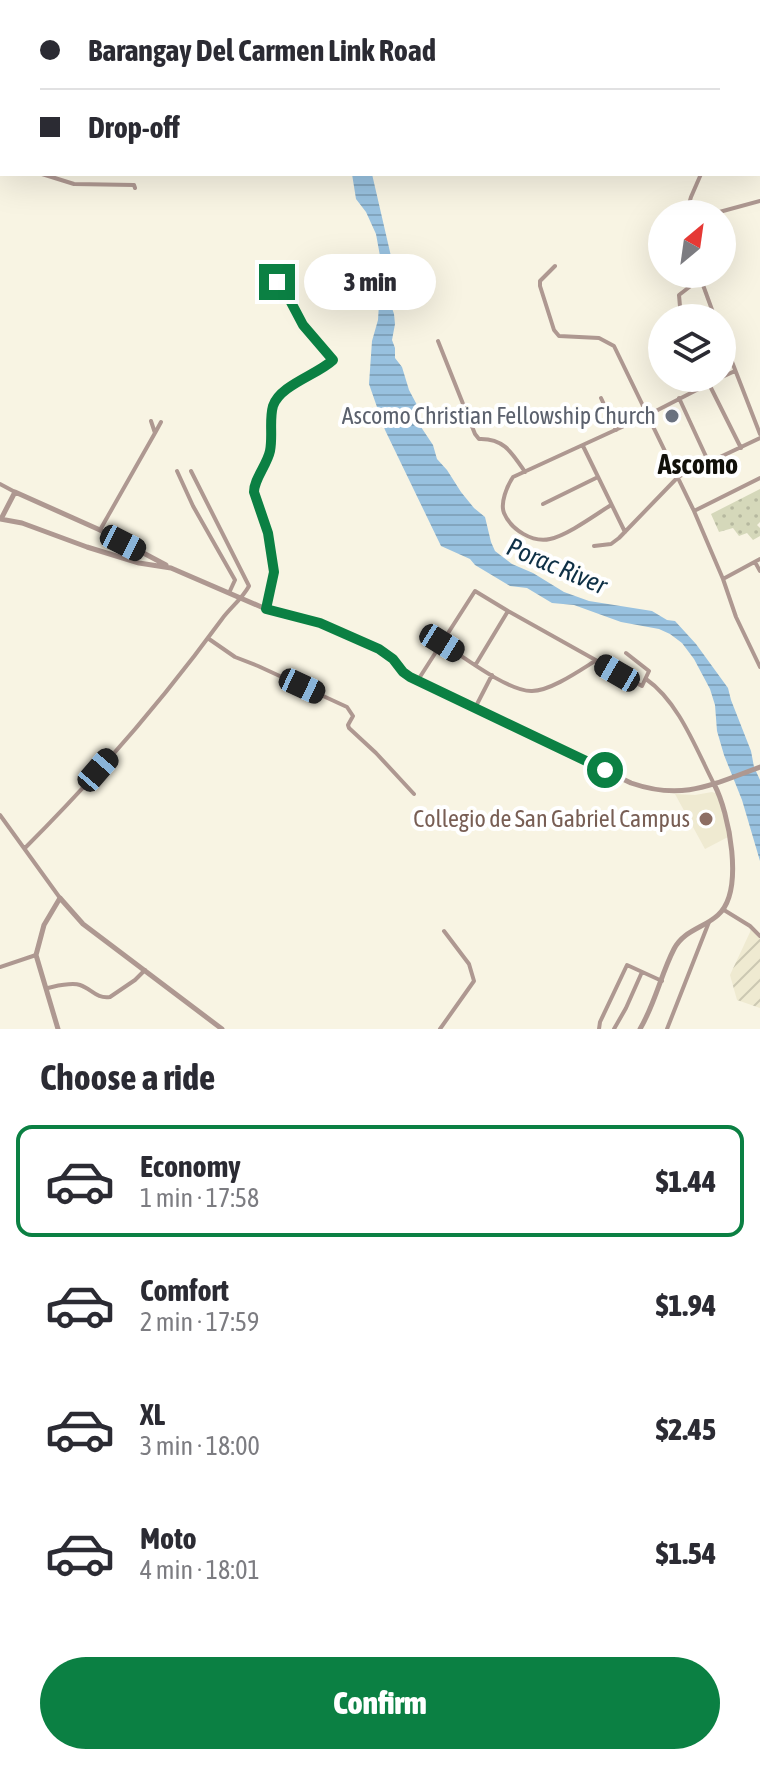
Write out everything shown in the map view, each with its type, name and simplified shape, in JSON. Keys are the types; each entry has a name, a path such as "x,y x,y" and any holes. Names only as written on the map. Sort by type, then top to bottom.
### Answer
{"street":[{"path":"48,176 74,184 134,185 135,188"},
{"path":"690,200 700,176"},
{"path":"736,208 760,201"},
{"path":"555,266 540,281 540,286 556,334 599,338 614,346 694,511 736,617 760,667"},
{"path":"266,609 274,572 268,533 254,486 264,470 270,450 272,408 282,392 333,360 303,325 277,282"},
{"path":"438,341 475,434 479,439 504,445 525,472"},
{"path":"594,546 611,544 678,477 760,436 736,374"},
{"path":"611,505 556,537 539,540 518,530 507,517 503,506 513,477 648,415 688,392"},
{"path":"713,392 741,448"},
{"path":"601,398 616,430"},
{"path":"679,398 709,463"},
{"path":"151,421 155,433"},
{"path":"100,530 161,422"},
{"path":"583,446 625,532"},
{"path":"177,471 235,580 229,593"},
{"path":"25,848 143,720 249,586 191,471"},
{"path":"543,504 598,477"},
{"path":"694,511 760,478"},
{"path":"0,484 100,530 171,568 266,609 320,623 379,649 393,659 403,672 418,680 631,783 659,791 677,792 714,784 760,767"},
{"path":"15,492 0,519 22,523 139,563 171,568"},
{"path":"723,579 758,560 760,571"},
{"path":"418,680 475,591 642,686 649,671 626,653"},
{"path":"476,665 508,611"},
{"path":"209,639 235,657 347,707 353,716 349,728 414,794"},
{"path":"442,643 522,690 535,691 553,684 595,661"},
{"path":"475,708 492,675"},
{"path":"640,1029 681,938 724,910 733,871 722,798 672,705 658,687 646,679"},
{"path":"0,815 60,898 83,924 222,1029"},
{"path":"58,1029 36,955 44,925 60,898"},
{"path":"724,910 760,936"},
{"path":"667,1029 709,922"},
{"path":"440,1029 474,981 469,964 444,931"},
{"path":"0,967 36,955"},
{"path":"599,1029 628,964 662,981"},
{"path":"47,988 77,985 105,998 135,980 145,970"},
{"path":"614,1029 642,972"}],"shaded area":[{"name":"Collegio de San Gabriel Campus","path":"675,794 718,794 721,801 728,837 705,849"},
{"path":"751,930 760,937 760,1008 737,1000 730,975"}],"green space":[{"path":"760,489 760,522 757,525 760,536 753,540 747,533 739,536 733,528 719,532 711,514"}],"water":[{"path":"352,176 372,176 393,265 389,299 394,314 392,340 395,358 402,367 417,405 419,424 433,445 437,459 474,508 485,517 495,551 512,564 564,592 589,601 652,611 675,621 696,644 728,688 760,780 760,861 717,731 710,689 682,643 659,629 621,622 574,605 552,603 527,588 510,586 470,559 441,546 385,430 369,384 372,341 378,320 380,256 376,234 356,199"}],"place":[{"name":"Ascomo Christian Fellowship Church","path":"672,416"},
{"name":"Collegio de San Gabriel Campus","path":"706,819"}],"district":[{"name":"Ascomo","path":"698,464"}],"route":[{"path":"277,282 303,325 333,360 282,392 272,408 270,450 264,470 254,486 272,549 274,572 266,609 320,623 379,649 410,677 605,770"}],"water label":[{"name":"Porac River","path":"557,566"}]}
